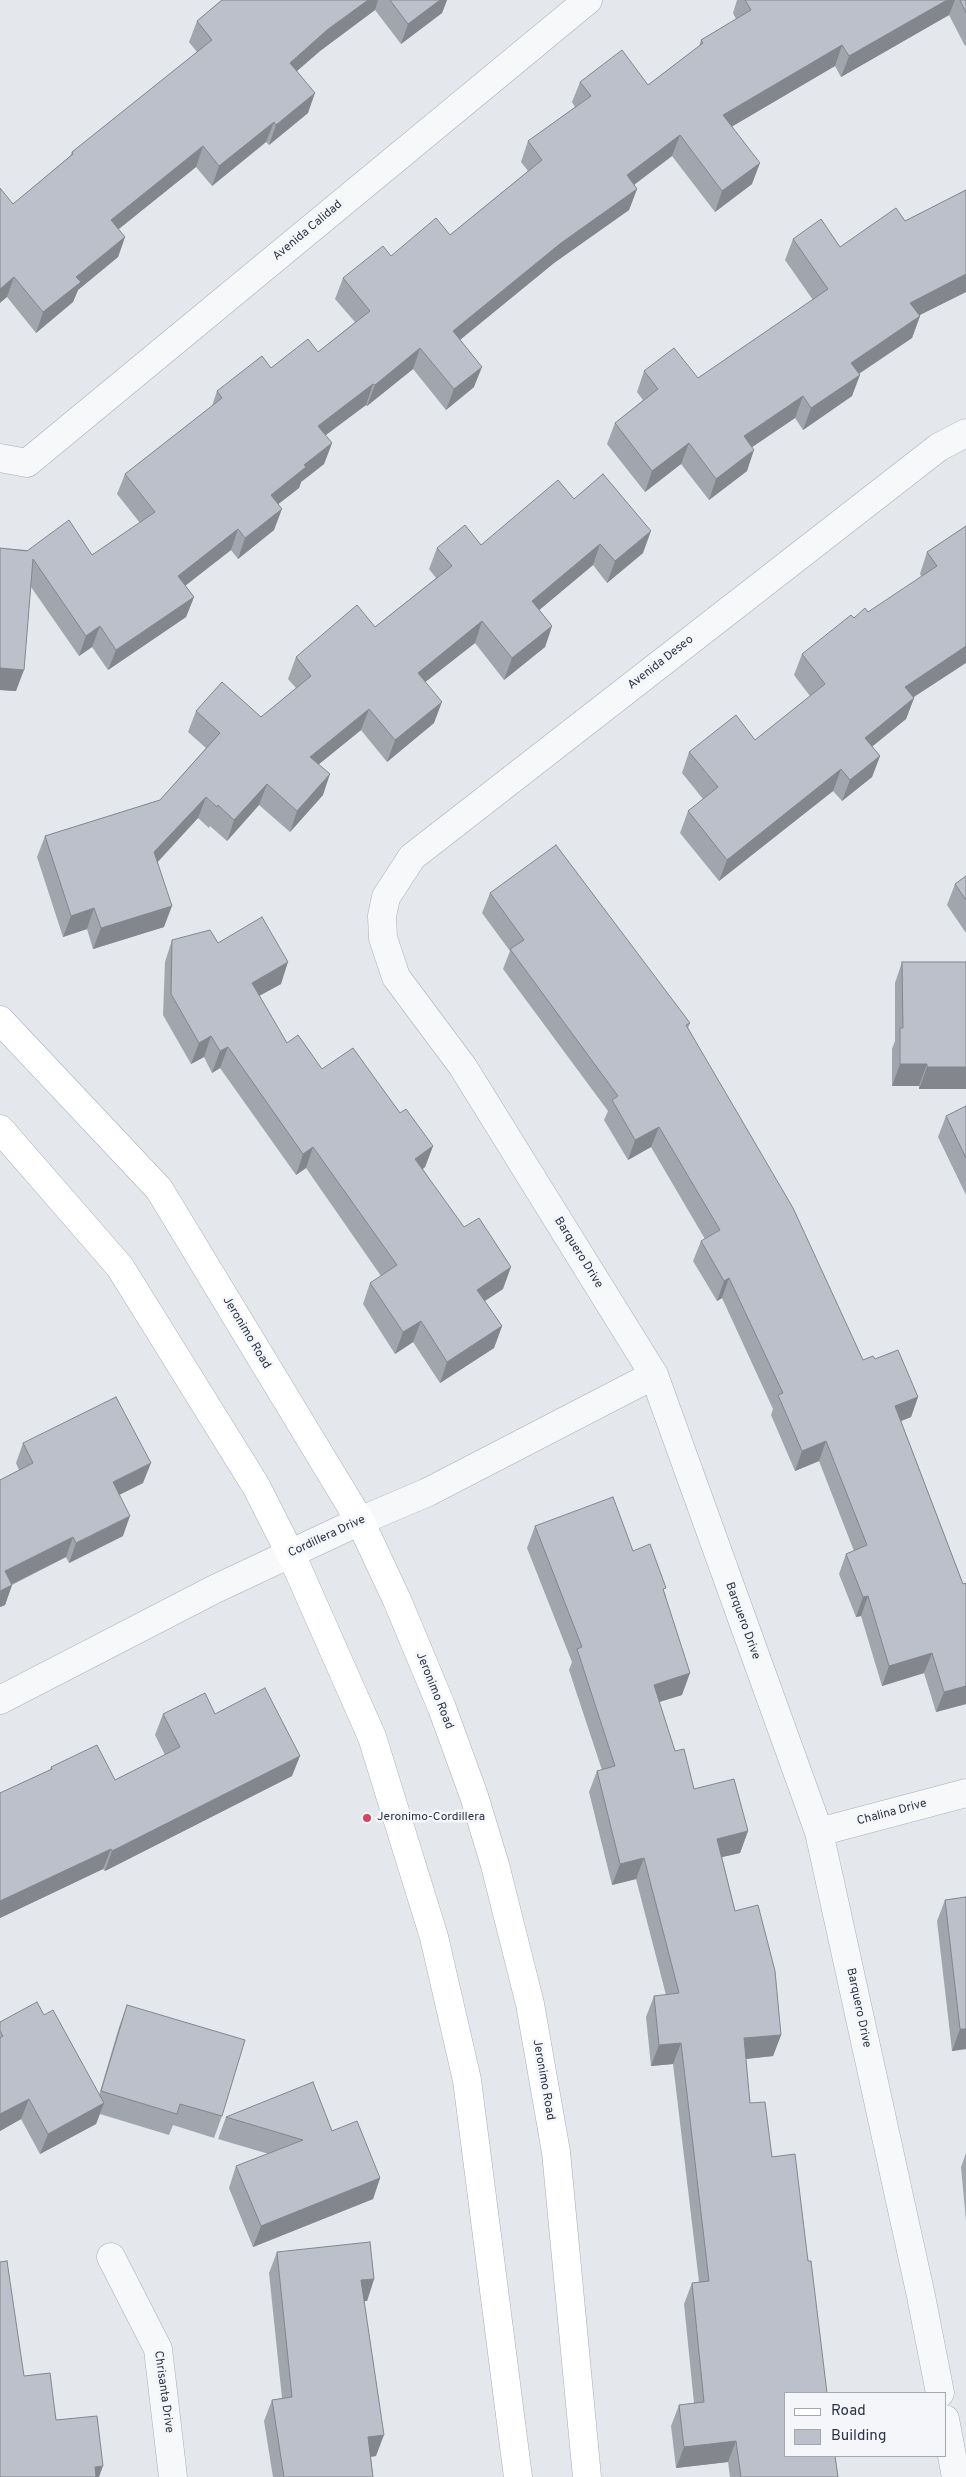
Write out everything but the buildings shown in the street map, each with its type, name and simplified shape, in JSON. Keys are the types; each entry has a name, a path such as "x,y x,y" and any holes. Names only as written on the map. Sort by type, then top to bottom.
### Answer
{"main road":[{"name":"Jeronimo Road","path":"0,1020 159,1189 360,1521 397,1600 439,1699 474,1796 495,1865 530,2004 556,2152 587,2477"},
{"path":"0,1130 120,1267 256,1486 291,1554 372,1737 434,1937 467,2080 518,2477"}],"street":[{"name":"Avenida Calidad","path":"0,458 27,462 588,0"},
{"name":"Avenida Deseo","path":"382,916 386,897 412,857 939,447 966,433"},
{"name":"Barquero Drive","path":"382,916 383,938 396,977 463,1066 654,1375 819,1832 921,2296 940,2392"},
{"name":"Cordillera Drive","path":"0,1700 215,1589 360,1521 428,1492 654,1375"},
{"name":"Chalina Drive","path":"819,1832 966,1793"},
{"name":"Chrisanta Drive","path":"111,2257 158,2349 173,2477"},
{"path":"946,2424 956,2477"}],"place":[{"name":"Jeronimo-Cordillera","path":"367,1818"}]}
